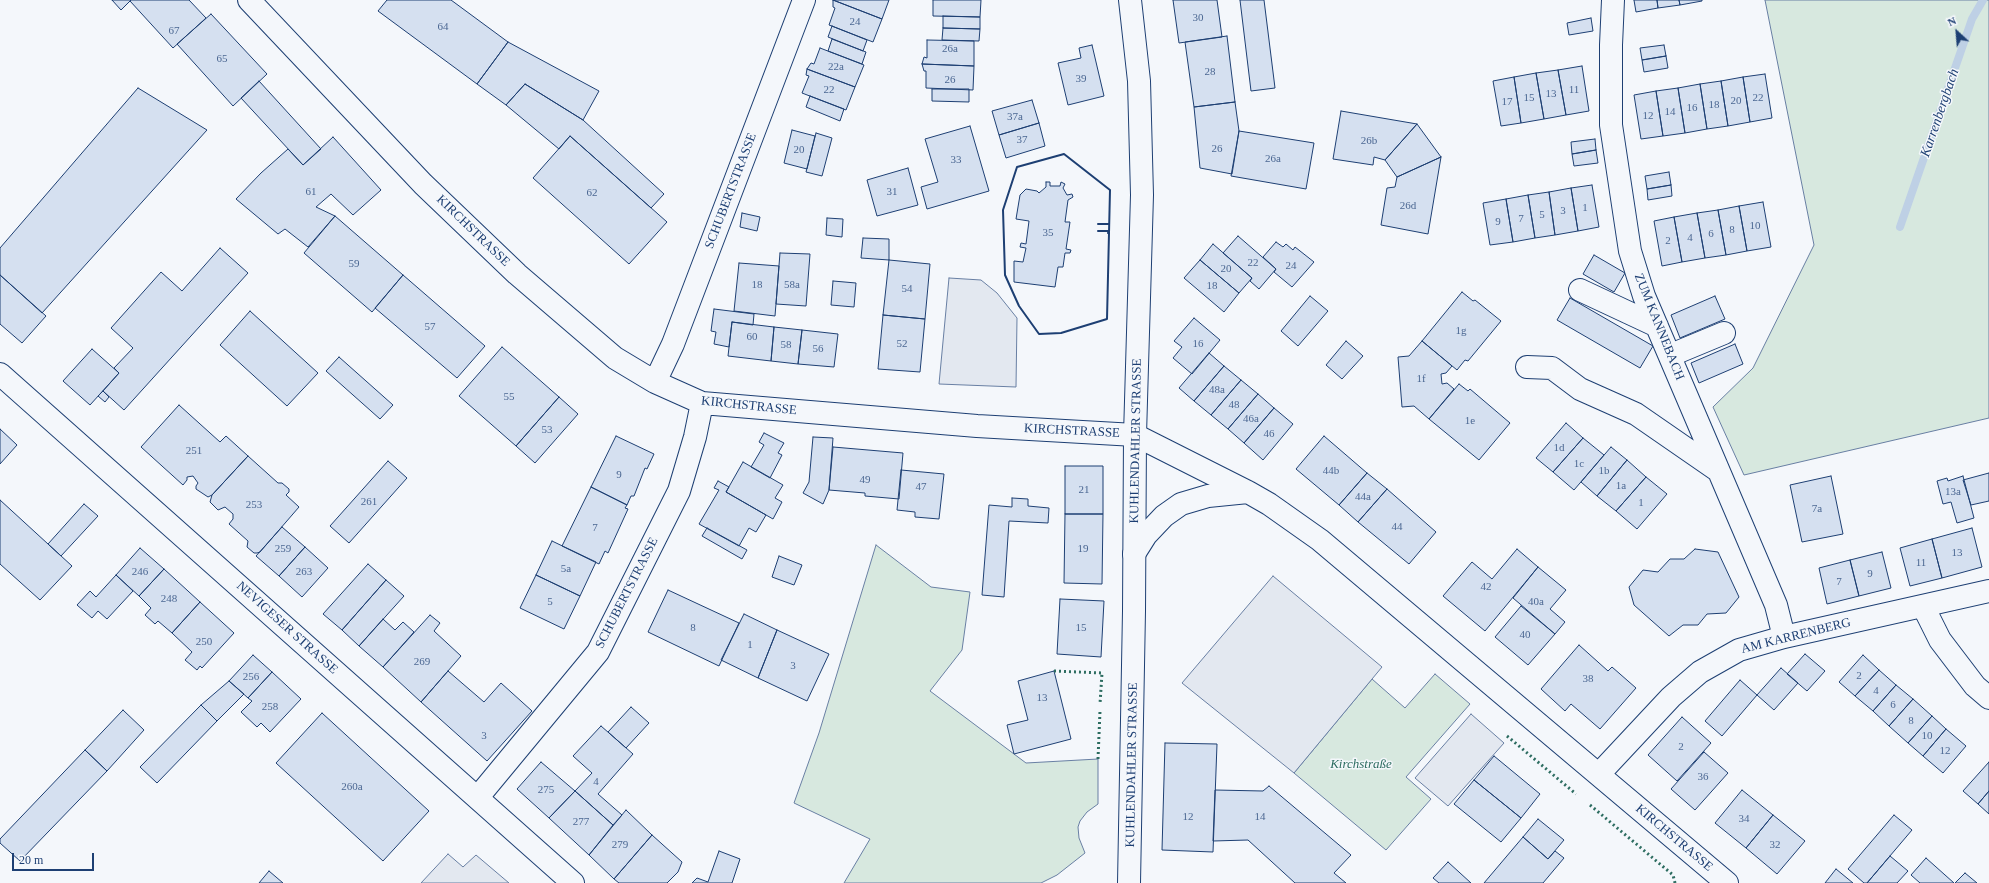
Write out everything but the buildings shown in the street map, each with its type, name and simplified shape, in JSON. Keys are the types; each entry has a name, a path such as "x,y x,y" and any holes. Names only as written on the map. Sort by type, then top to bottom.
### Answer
{"street":[{"name":"KIRCHSTRASSE","path":"249,0 423,184 517,274 614,358 655,382 702,403 977,426 1135,435 1248,492 1269,504 1320,540 1599,774 1720,881"},
{"name":"SCHUBERTSTRASSE","path":"655,382 673,344 804,0"},
{"name":"KUHLENDAHLER STRASSE","path":"1129,883 1135,435 1142,195 1139,81 1130,0"},
{"name":"ZUM KANNEBACH","path":"1613,0 1611,45 1611,125 1630,251 1644,296 1671,355 1717,470 1728,491 1776,605 1784,637"},
{"path":"1580,290 1657,326"},
{"path":"1671,355 1724,333"},
{"path":"1527,366 1552,368 1580,389 1636,414 1717,470"},
{"name":"NEVIGESER STRASSE","path":"0,374 478,797 573,883"},
{"name":"SCHUBERTSTRASSE","path":"478,797 598,652 679,491 695,437 702,403"},
{"path":"1134,554 1146,535 1164,516 1181,504 1208,496 1248,492"},
{"name":"AM KARRENBERG","path":"1599,774 1671,697 1700,672 1739,650 1784,637 1989,591"},
{"path":"1923,606 1940,640 1975,686 1989,698"}],"green space":[{"path":"1765,0 1989,0 1989,418 1744,475 1713,407 1753,368 1814,245"},
{"path":"876,545 931,587 970,592 962,650 930,691 1026,763 1098,759 1098,804 1087,812 1080,821 1078,827 1079,838 1085,853 1057,875 1041,883 844,883 870,839 794,803 819,733"},
{"name":"Kirchstraße","path":"1435,674 1470,704 1406,777 1431,799 1386,850 1294,773 1372,679 1405,708"}],"shaded area":[{"path":"949,278 981,280 997,293 1017,318 1016,387 939,384"},
{"path":"1273,576 1382,667 1294,773 1182,683"},
{"path":"1471,714 1504,743 1448,806 1415,778"},
{"path":"448,854 463,867 476,855 509,883 421,883"}],"waterway":[{"name":"Karrenbergbach","path":"1900,227 1972,19 1983,0"}],"hedge":[{"path":"1054,671 1102,673 1100,704"},
{"path":"1098,759 1100,711"},
{"path":"1507,736 1576,794"},
{"path":"1590,805 1673,875 1675,883"}],"wall":[{"path":"1064,154 1110,190 1107,319 1061,333 1039,334 1019,306 1005,275 1003,210 1017,167 1064,154"},
{"path":"1098,224 1109,224"},
{"path":"1098,231 1109,231 1108,233"}]}
